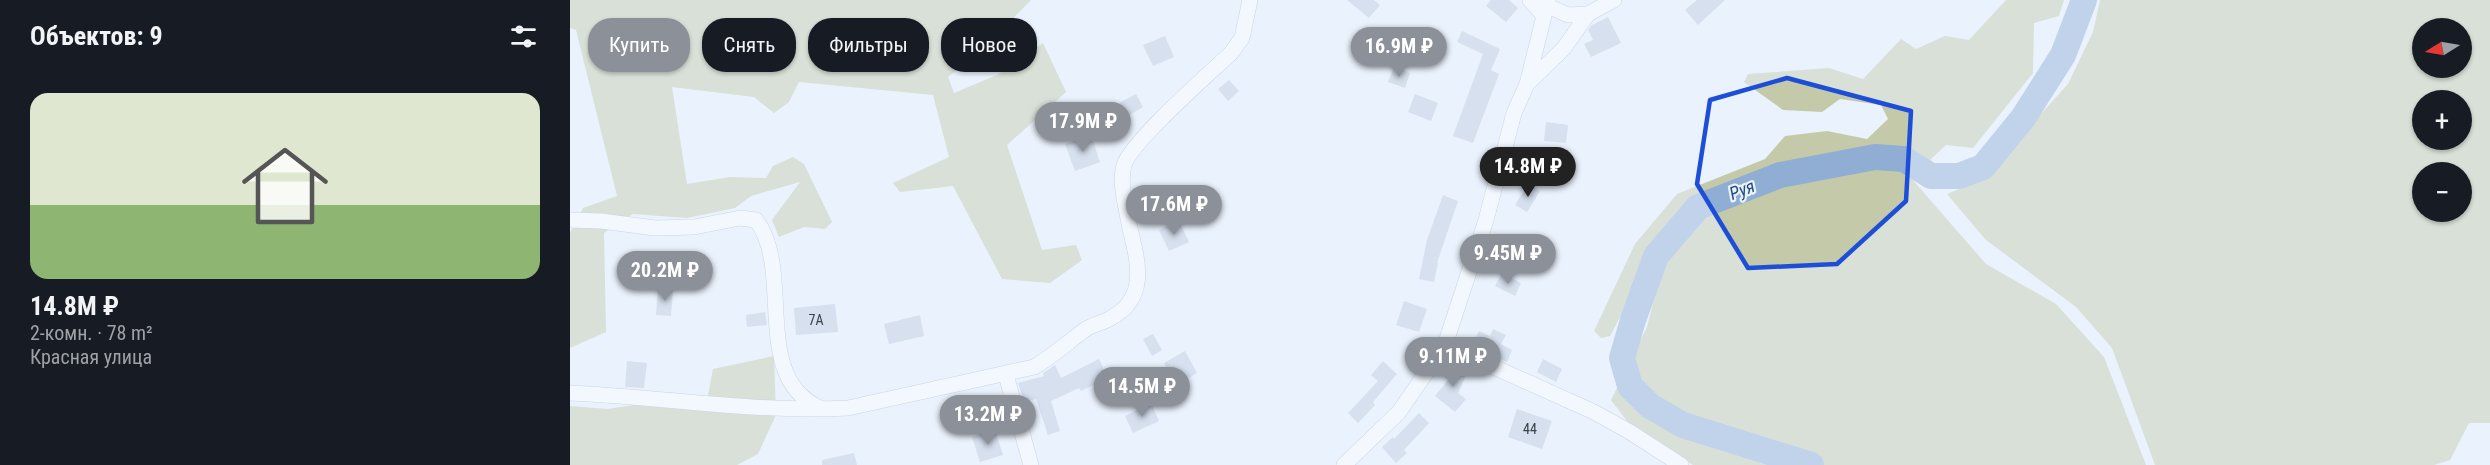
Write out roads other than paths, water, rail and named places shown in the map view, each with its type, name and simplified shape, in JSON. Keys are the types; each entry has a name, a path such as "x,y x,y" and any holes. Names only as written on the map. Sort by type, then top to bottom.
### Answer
{"street":[{"path":"570,393 707,405 848,408 936,390 984,377 1006,375 1034,367 1054,356 1088,328 1113,317 1130,302 1138,290 1138,274 1123,194 1122,176 1125,163 1139,142 1231,52 1242,38 1250,0"},
{"path":"1530,0 1568,15 1588,14 1614,0"},
{"path":"1344,465 1400,412 1445,345 1486,220 1514,113 1527,84 1546,7"},
{"path":"1527,84 1564,48 1588,14"},
{"path":"570,220 601,221 655,228 694,226 740,218 756,220 770,242 781,354 787,376 807,402 823,409"},
{"path":"1445,345 1594,412 1681,465"},
{"path":"1006,375 1031,465"}],"waterway":[{"name":"Руя","path":"1811,465 1683,425 1650,406 1630,386 1622,358 1656,256 1698,207 1780,175 1875,157 1904,159 1931,176 1959,176 1983,167 2023,118 2063,55 2084,0"}]}
